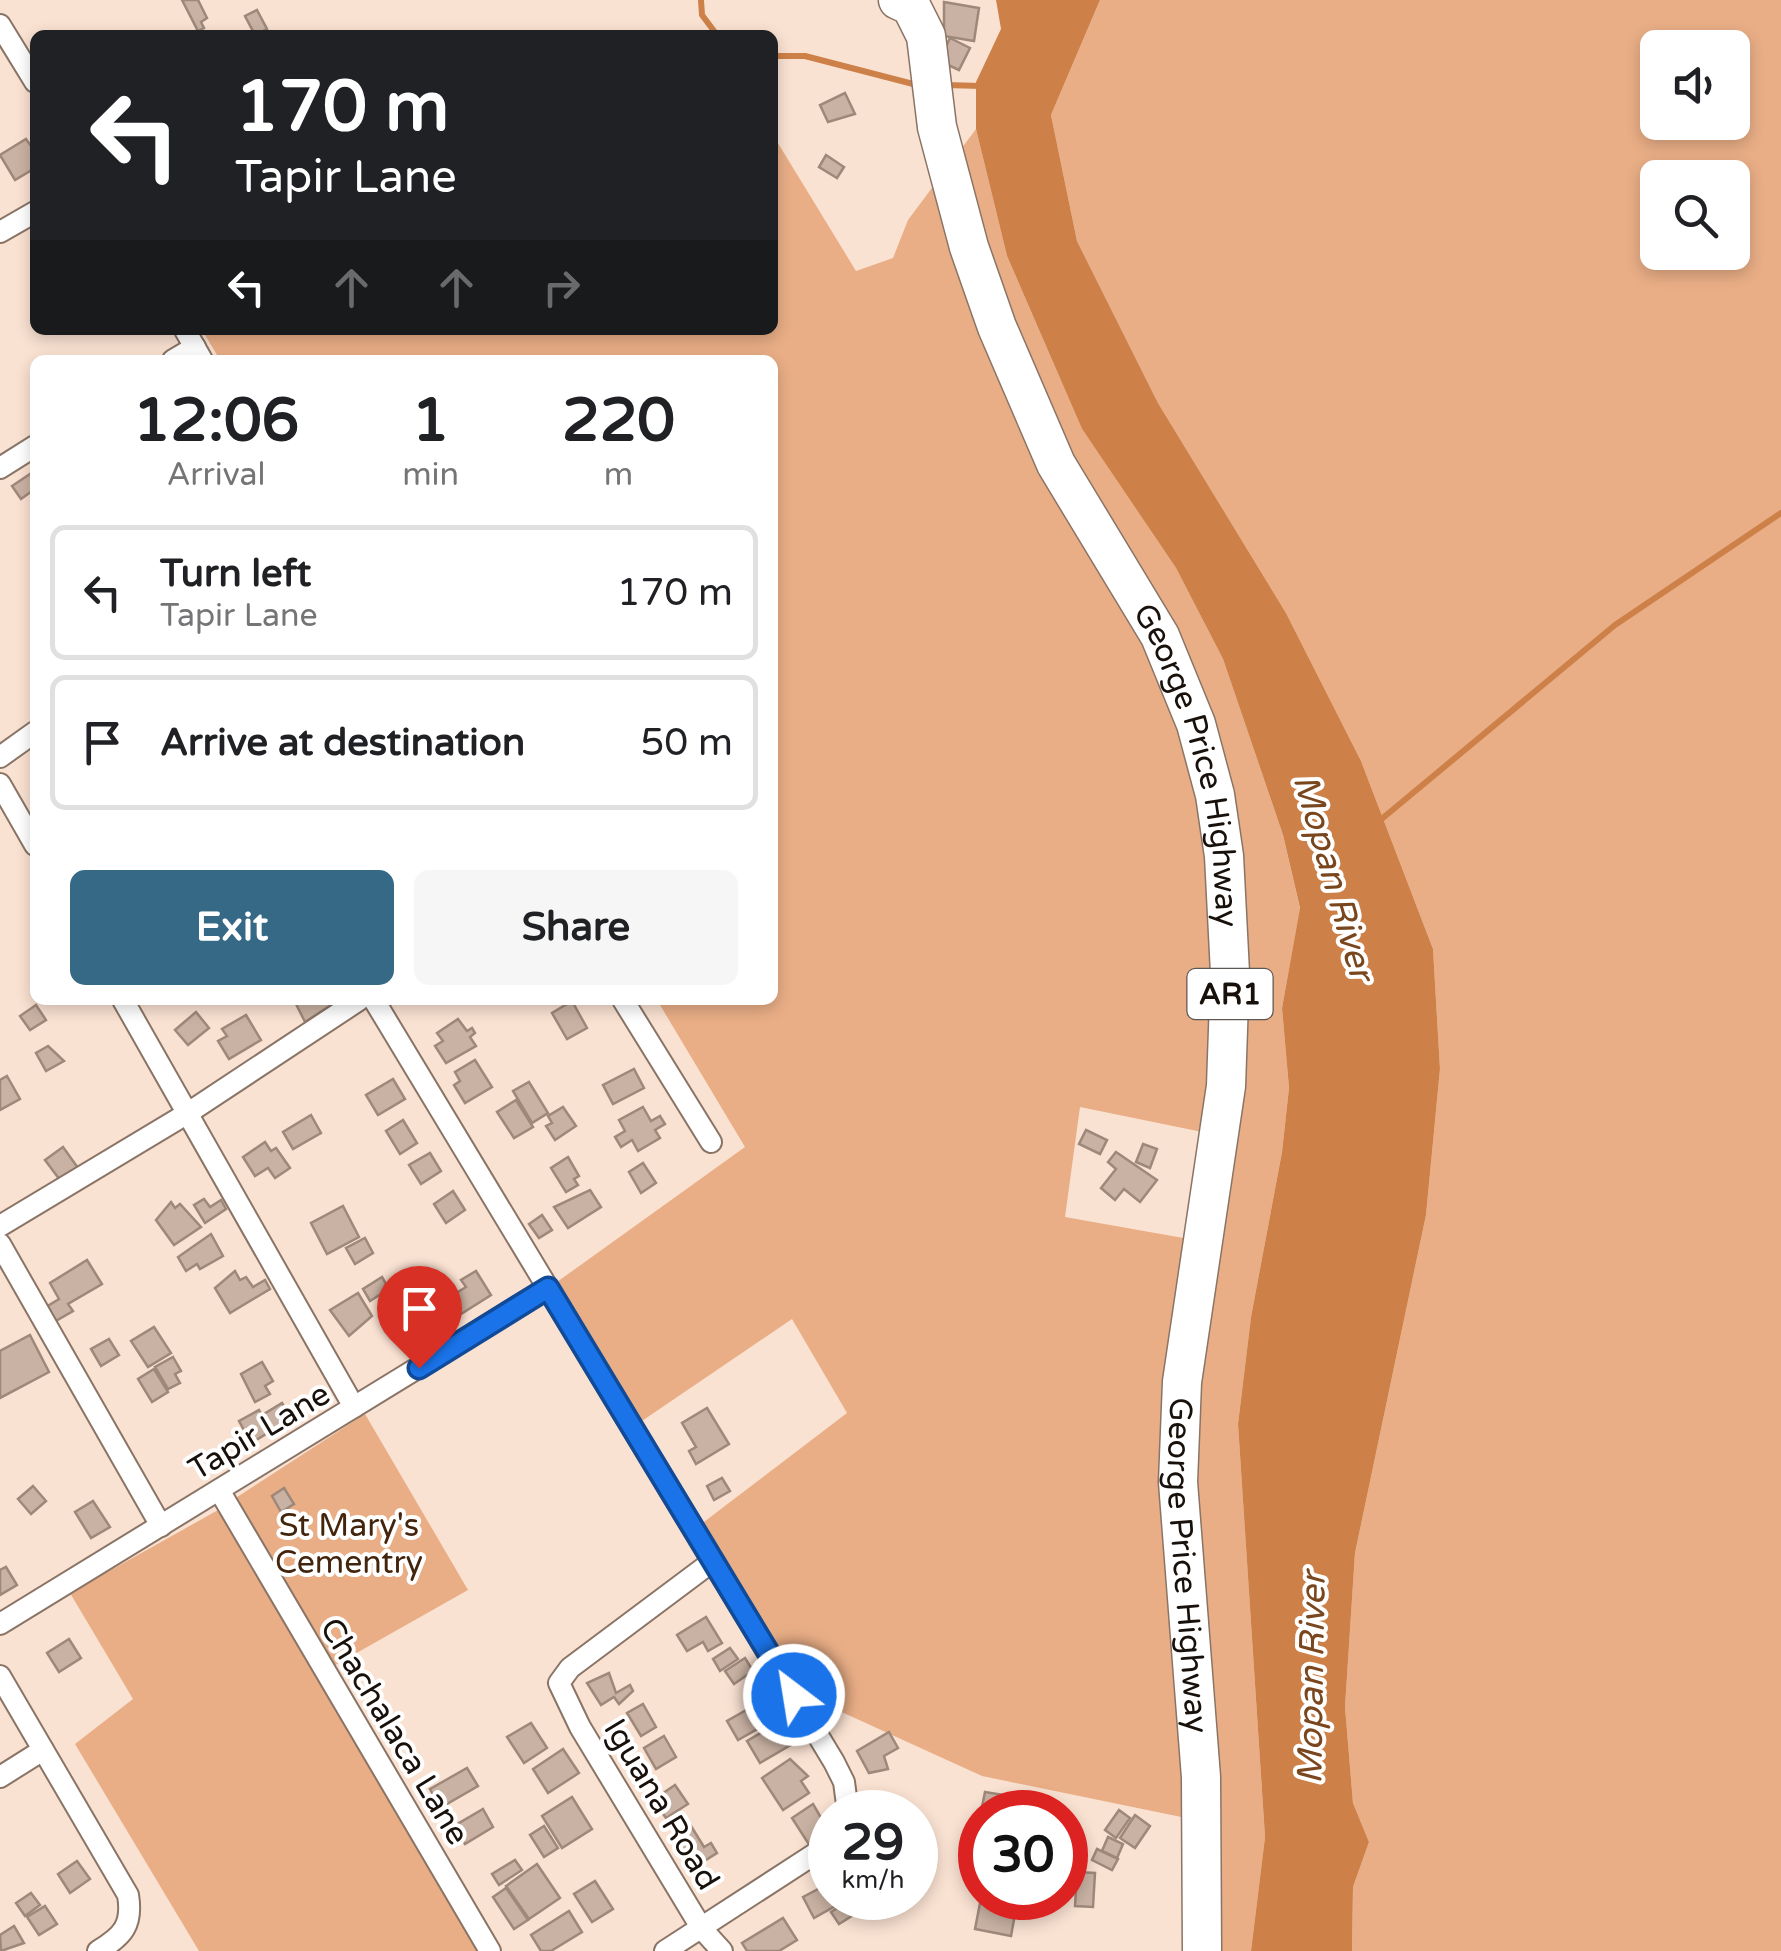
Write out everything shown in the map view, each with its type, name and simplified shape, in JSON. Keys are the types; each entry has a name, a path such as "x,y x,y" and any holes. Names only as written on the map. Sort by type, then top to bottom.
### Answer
{"highway":[{"name":"George Price Highway","path":"898,0 911,6 920,18 929,86 969,247 997,327 1056,464 1160,636 1196,724 1215,794 1224,856 1230,973 1226,1086 1182,1382 1178,1482 1201,1778 1202,1951"}],"street":[{"path":"0,25 30,74"},
{"path":"0,232 30,215"},
{"path":"0,468 30,449"},
{"path":"0,757 30,736"},
{"path":"0,784 30,837"},
{"path":"126,1005 354,1407"},
{"path":"0,1226 188,1113 351,1005"},
{"path":"377,1005 834,1762 843,1790"},
{"path":"626,1005 711,1142"},
{"path":"0,1244 161,1526"},
{"name":"Tapir Lane","path":"0,1624 548,1288"},
{"name":"Chachalaca Lane","path":"218,1490 490,1951"},
{"name":"Iguana Road","path":"713,1561 570,1668 559,1684 580,1727 702,1930 722,1951"},
{"path":"0,1676 128,1895 132,1916 122,1936 98,1951"},
{"path":"0,1777 43,1750"},
{"path":"665,1951 808,1859"}],"green space":[{"path":"1100,0 1781,0 1781,1951 1352,1951 1353,1887 1369,1842 1353,1803 1345,1707 1355,1553 1426,1215 1440,1069 1433,949 1361,761 1286,613 1158,403 1077,241 1051,115"},
{"path":"976,129 1007,256 1082,429 1176,568 1223,659 1283,835 1300,909 1282,1008 1289,1088 1282,1152 1251,1317 1238,1424 1265,1837 1251,1951 1192,1951 1191,1819 1088,1798 1088,1790 1050,1790 982,1776 802,1694 696,1528 847,1413 792,1319 636,1425 550,1287 745,1147 660,1005 778,1005 778,355 217,355 205,335 778,335 778,143 856,271 893,258 908,220","holes":["1080,1107 1212,1134 1189,1239 1065,1217"]},
{"name":"St Mary's Cementry","path":"365,1414 468,1590 330,1668 231,1501"},
{"path":"227,1505 478,1951 199,1951 75,1744 133,1699 70,1593"}],"water":[{"name":"Mopan River","path":"996,0 1100,0 1051,115 1077,241 1158,403 1286,613 1361,761 1433,949 1440,1069 1426,1215 1355,1553 1345,1707 1353,1803 1369,1842 1353,1887 1352,1951 1251,1951 1265,1837 1238,1424 1251,1317 1282,1152 1289,1088 1282,1008 1300,908 1283,835 1223,659 1176,568 1082,429 1007,256 976,129 976,82 1001,29"}],"building":[{"path":"182,0 198,0 207,18 201,22 204,28 197,30"},
{"path":"944,2 979,8 974,41 944,36"},
{"path":"257,10 267,29 252,30 245,16"},
{"path":"950,38 970,48 959,70 939,61"},
{"path":"845,93 855,114 828,122 820,105"},
{"path":"26,139 30,145 30,171 15,180 0,155"},
{"path":"826,155 844,167 837,178 819,167"},
{"path":"30,474 30,493 21,499 12,486"},
{"path":"36,1005 46,1020 30,1030 20,1016"},
{"path":"296,1005 331,1005 305,1022"},
{"path":"565,1005 574,1005 587,1028 567,1039 552,1013"},
{"path":"196,1012 209,1028 188,1045 175,1030"},
{"path":"246,1015 261,1040 229,1059 218,1041 227,1036 222,1029"},
{"path":"458,1019 467,1031 472,1028 475,1033 470,1037 476,1046 446,1063 435,1046 443,1041 437,1033"},
{"path":"48,1046 64,1061 46,1071 36,1053"},
{"path":"475,1060 492,1087 465,1103 454,1085 460,1081 455,1072"},
{"path":"634,1069 644,1088 613,1104 603,1085"},
{"path":"7,1076 20,1099 0,1110 0,1080"},
{"path":"393,1079 405,1099 378,1115 366,1095"},
{"path":"529,1082 548,1113 532,1123 513,1091"},
{"path":"516,1100 533,1127 514,1138 497,1112"},
{"path":"563,1107 576,1126 555,1140 546,1126 552,1123 548,1116"},
{"path":"643,1107 651,1121 660,1116 665,1124 655,1130 660,1138 638,1151 632,1140 621,1147 615,1137 625,1131 619,1120"},
{"path":"311,1115 321,1133 293,1149 283,1132"},
{"path":"403,1120 417,1143 400,1154 386,1131"},
{"path":"1086,1130 1107,1140 1100,1154 1079,1144"},
{"path":"265,1142 271,1151 276,1148 290,1168 275,1178 268,1168 255,1176 243,1157"},
{"path":"1143,1144 1157,1149 1150,1168 1136,1162"},
{"path":"63,1147 78,1168 60,1180 45,1160"},
{"path":"1116,1152 1157,1180 1140,1202 1124,1189 1115,1200 1101,1188 1116,1169 1108,1162"},
{"path":"430,1153 441,1171 421,1184 409,1165"},
{"path":"568,1157 579,1176 574,1179 578,1185 566,1192 551,1168"},
{"path":"643,1163 656,1183 641,1193 629,1172"},
{"path":"590,1190 601,1207 568,1228 554,1207"},
{"path":"453,1191 465,1210 446,1223 434,1204"},
{"path":"204,1199 210,1207 221,1200 226,1209 205,1223 194,1205"},
{"path":"171,1202 175,1208 180,1204 201,1227 174,1245 156,1220"},
{"path":"343,1206 359,1237 327,1254 311,1223"},
{"path":"542,1215 552,1230 539,1238 529,1224"},
{"path":"211,1234 223,1256 200,1269 197,1264 186,1271 178,1257"},
{"path":"365,1238 373,1253 355,1264 346,1248"},
{"path":"87,1260 102,1284 68,1304 73,1311 54,1322 46,1307 59,1299 50,1283"},
{"path":"235,1271 240,1280 246,1277 253,1287 265,1280 270,1289 230,1313 215,1288"},
{"path":"476,1271 491,1295 461,1314 450,1297 466,1287 461,1280"},
{"path":"382,1277 389,1289 370,1301 363,1289"},
{"path":"358,1293 372,1316 349,1336 330,1310"},
{"path":"415,1316 424,1334 408,1342 398,1325"},
{"path":"154,1327 171,1353 148,1367 131,1341"},
{"path":"30,1335 49,1372 0,1398 0,1351"},
{"path":"109,1339 119,1355 101,1366 91,1349"},
{"path":"173,1357 181,1371 175,1374 180,1383 168,1389 155,1367"},
{"path":"262,1362 273,1381 265,1386 270,1394 255,1402 241,1374"},
{"path":"154,1369 168,1392 152,1402 138,1379"},
{"path":"282,1403 291,1418 273,1429 264,1414"},
{"path":"707,1408 729,1444 696,1464 689,1451 696,1447 682,1423"},
{"path":"259,1410 271,1431 251,1443 239,1421"},
{"path":"722,1478 730,1491 714,1500 707,1486"},
{"path":"33,1486 46,1501 31,1514 18,1499"},
{"path":"284,1488 294,1504 281,1512 272,1496"},
{"path":"93,1501 110,1527 91,1538 75,1512"},
{"path":"6,1567 17,1585 0,1595 0,1570"},
{"path":"706,1617 722,1643 708,1651 703,1642 687,1651 677,1635"},
{"path":"69,1639 81,1658 59,1672 47,1653"},
{"path":"730,1648 738,1659 720,1671 713,1659"},
{"path":"745,1658 753,1671 734,1684 725,1671"},
{"path":"609,1673 616,1693 630,1685 633,1691 619,1704 614,1697 601,1705 587,1683"},
{"path":"764,1700 775,1719 738,1740 727,1721"},
{"path":"643,1704 656,1727 641,1736 627,1713"},
{"path":"781,1721 794,1743 760,1763 747,1741"},
{"path":"531,1723 547,1748 524,1763 507,1737"},
{"path":"889,1732 898,1748 884,1756 888,1769 869,1773 857,1751"},
{"path":"664,1736 676,1757 656,1769 644,1748"},
{"path":"563,1749 579,1773 548,1793 533,1769"},
{"path":"790,1759 808,1776 801,1781 808,1794 783,1810 762,1778"},
{"path":"467,1768 478,1786 440,1808 430,1789"},
{"path":"675,1785 688,1804 666,1818 653,1800"},
{"path":"572,1797 592,1829 562,1848 542,1816"},
{"path":"808,1807 808,1843 792,1818"},
{"path":"483,1809 493,1827 465,1844 454,1826"},
{"path":"1119,1810 1130,1818 1116,1838 1105,1830"},
{"path":"1135,1815 1150,1826 1135,1848 1120,1838"},
{"path":"544,1826 558,1848 544,1857 530,1835"},
{"path":"691,1826 704,1847 711,1843 717,1853 693,1868 673,1836"},
{"path":"1108,1837 1123,1844 1117,1858 1102,1851"},
{"path":"1097,1849 1118,1859 1112,1870 1092,1860"},
{"path":"515,1860 522,1870 499,1885 492,1874"},
{"path":"77,1861 90,1879 70,1893 58,1874"},
{"path":"537,1864 560,1898 529,1919 506,1886"},
{"path":"1088,1873 1095,1873 1093,1907 1088,1907"},
{"path":"595,1881 613,1909 592,1922 574,1894"},
{"path":"506,1888 528,1920 514,1929 493,1897"},
{"path":"31,1893 40,1905 25,1916 16,1903"},
{"path":"45,1906 57,1924 39,1935 27,1917"},
{"path":"569,1911 582,1932 551,1951 541,1951 531,1935"},
{"path":"783,1918 797,1940 779,1951 747,1951 742,1943"},
{"path":"977,1920 1014,1920 1011,1936 975,1929"},
{"path":"14,1926 24,1943 1,1951 0,1935"}],"waterway":[{"path":"701,0 702,15 713,30"},
{"path":"778,56 805,56 917,85"},
{"path":"945,85 982,86"},
{"path":"1378,822 1615,625 1781,513"}],"route":[{"path":"419,1368 548,1288 630,1430 794,1695"}]}
